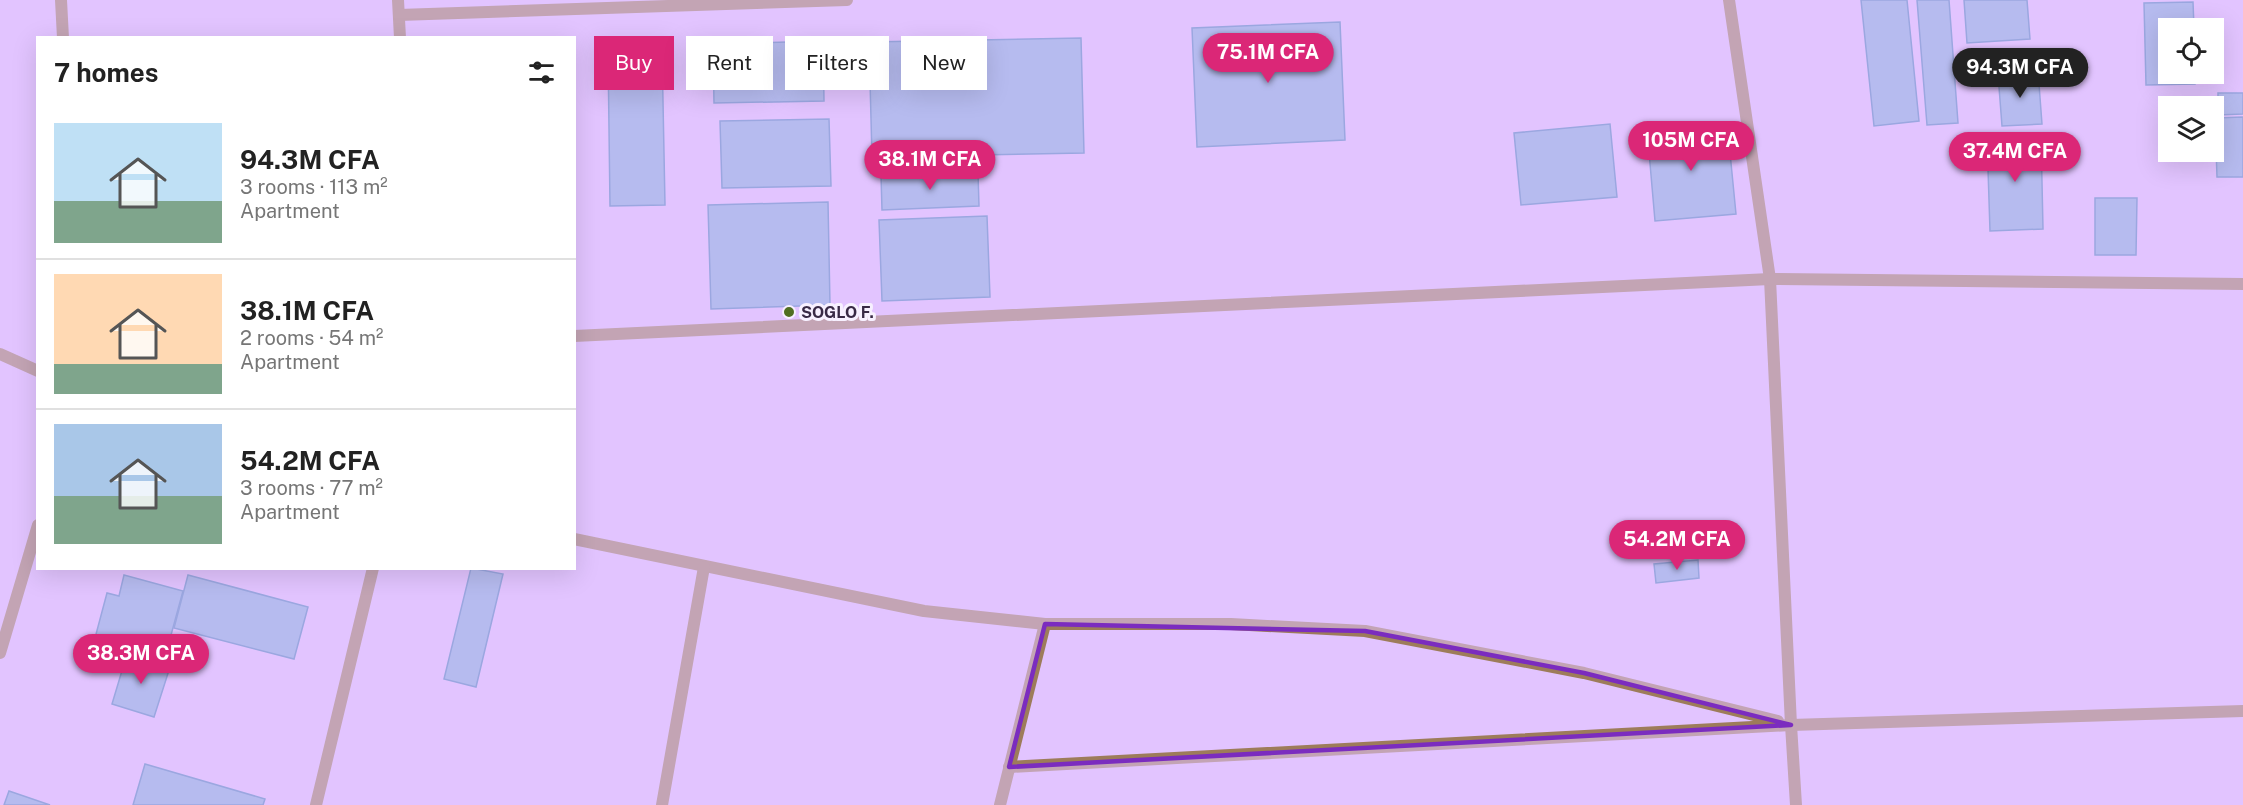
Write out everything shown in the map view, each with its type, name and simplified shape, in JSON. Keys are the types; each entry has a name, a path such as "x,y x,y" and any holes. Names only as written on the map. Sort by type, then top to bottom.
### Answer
{"street":[{"path":"61,0 63,36"},
{"path":"399,0 400,36"},
{"path":"399,15 847,0"},
{"path":"1729,0 1770,279 1796,805"},
{"path":"576,336 1770,279 2243,284"},
{"path":"0,354 36,370"},
{"path":"0,653 36,532"},
{"path":"576,539 924,611 1045,624 1231,624 1365,631 1584,673 1791,725"},
{"path":"662,805 704,567"},
{"path":"316,805 373,570"},
{"path":"1000,805 1045,624"},
{"path":"1009,767 1791,725 2243,711"}],"highlighted area":[{"path":"1045,624 1365,631 1584,673 1791,725 1009,767"}],"building":[{"path":"1861,0 1907,0 1919,121 1874,126"},
{"path":"1917,0 1949,0 1958,123 1927,125"},
{"path":"1964,0 2027,0 2030,39 1967,43"},
{"path":"2193,2 2194,18 2158,18 2158,84 2195,84 2146,85 2144,3"},
{"path":"1340,22 1345,140 1197,147 1192,28"},
{"path":"1081,38 1084,153 872,157 870,90 889,90 889,42 901,41 901,90 987,90 987,40"},
{"path":"773,42 785,42 785,90 824,90 824,101 714,103 714,90 773,90"},
{"path":"2038,71 2042,124 2002,126 1998,74"},
{"path":"609,90 663,90 665,205 610,206"},
{"path":"2218,93 2243,93 2243,114 2224,115 2224,96 2218,96"},
{"path":"2243,117 2243,177 2217,177 2216,162 2224,162 2224,118"},
{"path":"829,119 831,186 722,188 720,121"},
{"path":"1727,122 1736,214 1655,221 1647,129"},
{"path":"1610,124 1617,197 1521,205 1514,133"},
{"path":"2041,136 2043,229 1990,231 1987,138"},
{"path":"978,173 979,206 882,210 881,175"},
{"path":"2095,198 2137,198 2136,255 2095,255"},
{"path":"828,202 830,305 711,309 708,205"},
{"path":"987,216 990,297 882,301 879,220"},
{"path":"1698,560 1699,578 1656,583 1654,564"},
{"path":"471,570 503,574 476,687 444,679"},
{"path":"124,575 183,591 165,657 95,638 107,593 119,596"},
{"path":"188,575 308,607 294,659 174,628"},
{"path":"127,654 170,667 154,717 112,704"},
{"path":"145,764 265,799 263,805 133,805"},
{"path":"9,791 50,805 4,805"}],"place":[{"name":"SOGLO F.","path":"789,312"}]}
